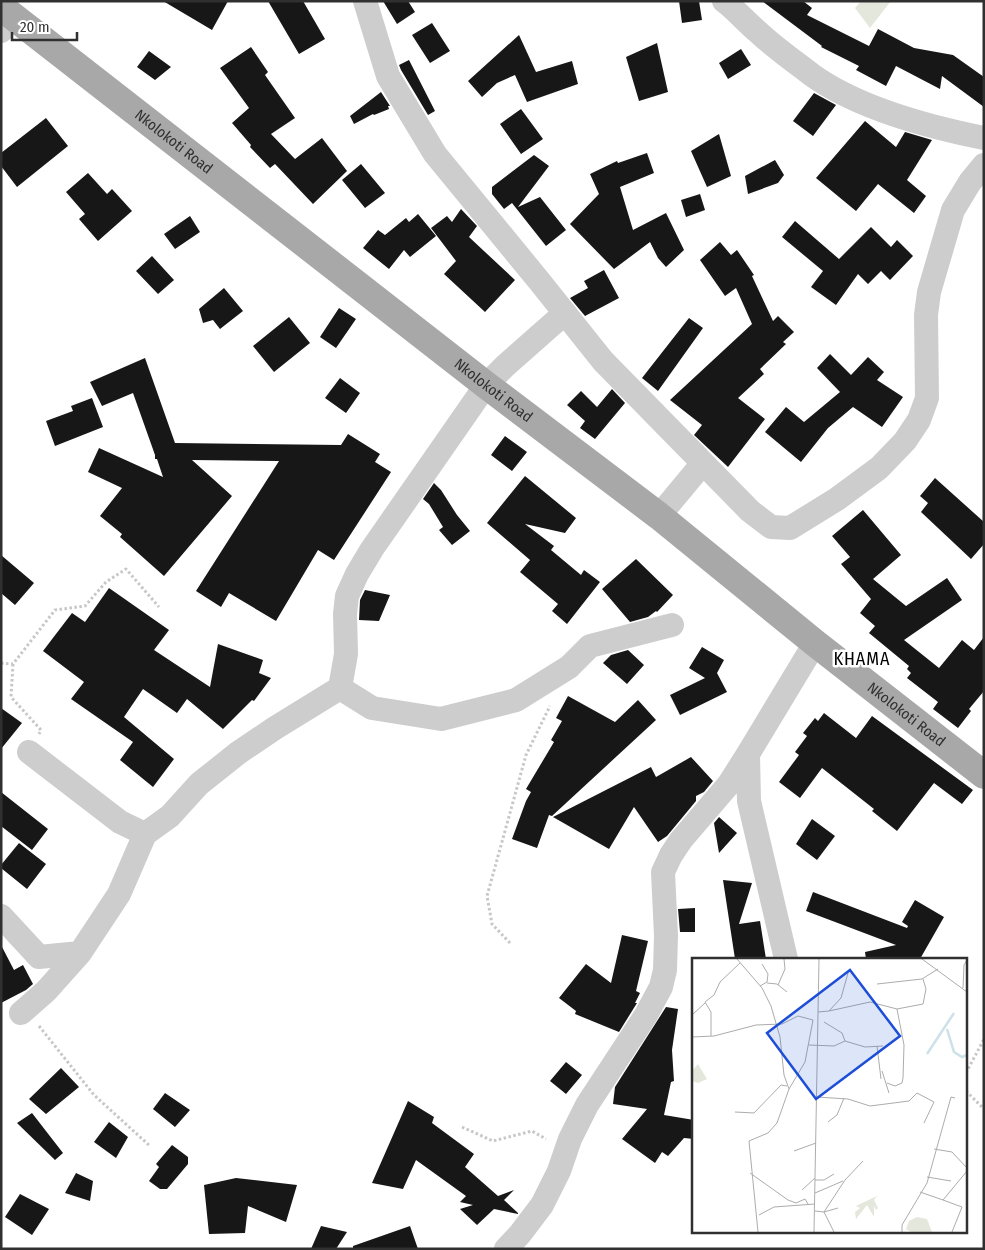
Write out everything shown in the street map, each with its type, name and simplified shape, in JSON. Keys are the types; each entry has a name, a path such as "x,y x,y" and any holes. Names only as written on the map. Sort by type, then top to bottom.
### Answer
{"main road":[{"name":"Nkolokoti Road","path":"5,18 659,516 815,643 984,775"}],"street":[{"path":"365,1 388,76 435,154 603,361 750,511 771,527 790,528 837,499 879,468 905,441 919,420 927,398 926,314 929,292 953,210 970,182 984,165"},
{"path":"724,1 758,33 802,67 851,97 883,110 944,130 984,138"},
{"path":"21,1013 46,991 80,953 119,894 145,834 170,816 199,784 238,753 340,688 346,654 345,614 348,596 357,574 386,527 486,385 565,313"},
{"path":"659,516 704,464"},
{"path":"340,688 372,708 441,719 516,700 569,667 590,646 672,625"},
{"path":"506,1249 542,1205 559,1170 570,1139 588,1105 646,1015 661,987 665,970 666,936 663,872 670,855 729,784 815,643"},
{"path":"29,752 120,822 145,834"},
{"path":"748,754 749,801 786,958"},
{"path":"97,827 120,822"},
{"path":"1,916 39,957 80,953"}],"path":[{"path":"29,752 41,730 11,697 14,664 55,610 85,606 106,582 126,569 159,607"},
{"path":"1,663 14,664"},
{"path":"510,943 492,924 488,896 526,755 552,702"},
{"path":"21,1013 36,1023 94,1095 150,1146"},
{"path":"968,1069 984,1039"},
{"path":"968,1094 984,1109"},
{"path":"462,1127 493,1141 532,1131 566,1150"}],"shaded area":[{"path":"861,1 891,1 870,28 855,8"}],"building":[{"path":"163,1 228,1 212,30"},
{"path":"268,1 303,1 325,39 299,54"},
{"path":"383,1 408,1 415,12 397,24"},
{"path":"679,1 699,1 702,20 682,23"},
{"path":"762,1 803,1 812,8 807,15 869,46 878,29 914,48 953,55 984,77 984,107 942,76 940,89 896,66 886,86 856,70 859,66 821,47"},
{"path":"432,23 450,51 430,63 412,35"},
{"path":"519,35 536,72 572,61 578,84 527,102 515,75 497,83 482,97 468,81"},
{"path":"657,43 668,92 639,101 626,57"},
{"path":"251,47 268,72 265,75 295,118 271,134 295,159 322,138 347,171 313,204 275,164 270,168 250,147 251,145 232,123 249,108 220,68"},
{"path":"741,49 751,65 728,79 719,63"},
{"path":"149,51 171,67 155,80 137,67"},
{"path":"409,60 435,111 428,115 399,65"},
{"path":"381,92 390,106 388,106 389,109 373,114 354,124 350,116"},
{"path":"814,93 836,105 813,136 793,121"},
{"path":"521,109 543,139 521,154 500,124"},
{"path":"46,118 68,146 17,187 1,166 1,153"},
{"path":"865,121 896,147 905,132 932,140 907,180 926,196 914,213 878,184 856,211 816,178"},
{"path":"719,134 731,176 707,187 691,151"},
{"path":"647,153 654,173 620,187 633,230 666,213 684,250 666,267 658,258 650,242 614,269 570,224 599,194 590,174 617,161 618,163"},
{"path":"534,155 549,166 518,207 540,197 566,230 546,246 512,203 504,209 492,194 492,187"},
{"path":"775,160 784,175 778,183 748,194 745,176"},
{"path":"361,164 385,193 365,208 342,180"},
{"path":"88,173 107,194 112,189 132,211 98,241 79,219 85,214 66,192"},
{"path":"700,194 705,210 686,217 681,200"},
{"path":"461,209 477,226 469,237 515,280 485,312 444,274 456,261 431,228 447,216 452,222"},
{"path":"418,214 436,236 410,257 404,250 389,269 363,248 378,230 385,235 406,218 409,222"},
{"path":"190,216 200,232 175,249 164,234"},
{"path":"795,221 839,259 871,227 891,247 897,240 913,256 890,280 881,271 868,284 858,274 836,305 811,287 823,271 782,237"},
{"path":"720,242 731,255 737,250 754,275 752,276 773,321 778,316 794,332 783,342 786,344 760,369 764,374 738,398 765,419 728,467 694,435 702,425 670,400 752,324 736,288 725,296 700,260"},
{"path":"152,256 174,280 158,294 136,271"},
{"path":"604,270 619,298 585,316 570,298 588,288 584,281"},
{"path":"224,288 243,311 220,329 213,320 203,323 199,309"},
{"path":"339,308 356,319 336,348 320,337"},
{"path":"289,317 310,343 274,372 253,346"},
{"path":"689,318 703,328 658,391 642,378"},
{"path":"830,354 851,375 868,357 884,372 877,380 903,397 882,427 853,407 828,428 801,462 765,432 786,407 804,422 840,392 817,368"},
{"path":"145,358 175,443 341,445 348,434 380,454 375,462 391,472 334,560 318,550 276,621 229,593 221,607 196,591 279,461 192,460 232,496 164,576 120,537 122,534 100,516 122,488 88,472 99,448 163,477 133,393 102,406 90,382"},
{"path":"340,378 360,393 346,413 325,398"},
{"path":"612,389 625,403 595,439 580,428 585,421 567,405 581,391 597,407"},
{"path":"92,398 103,427 55,446 46,421 73,411 71,406"},
{"path":"505,436 527,452 512,471 491,455"},
{"path":"525,476 576,518 565,533 525,524 554,546 551,550 581,575 584,570 600,582 567,624 552,611 558,604 520,572 530,560 487,523"},
{"path":"935,478 984,522 984,544 971,559 921,512 928,503 920,496"},
{"path":"434,483 470,531 452,545 439,530 443,527 429,504 423,499"},
{"path":"863,510 901,555 873,579 906,606 947,578 962,600 904,640 939,668 962,640 974,650 984,637 984,691 969,709 971,711 958,728 933,709 938,702 907,678 911,673 907,669 909,666 869,633 875,626 860,613 871,599 841,564 850,557 832,536"},
{"path":"1,555 34,583 15,605 1,593"},
{"path":"636,559 673,595 657,612 648,617 630,622 602,589"},
{"path":"109,588 169,630 154,650 210,687 218,644 263,660 259,673 271,678 254,701 252,700 223,729 187,699 177,713 143,689 124,717 174,759 153,787 120,760 133,742 71,699 84,682 43,651 72,613 85,622"},
{"path":"365,590 390,595 379,621 359,620 360,600"},
{"path":"702,647 724,660 717,673 727,692 680,715 670,695 705,678 689,668"},
{"path":"628,650 644,665 627,684 603,663 611,655"},
{"path":"568,696 615,722 638,700 656,720 552,816 549,815 537,848 512,839 531,792 526,789 554,742 551,740 562,721 556,718"},
{"path":"1,708 22,723 1,749"},
{"path":"824,713 856,738 872,716 973,790 962,804 934,783 897,831 872,811 874,809 822,768 800,798 779,782 799,755 795,752 807,736 803,733 815,718 818,721"},
{"path":"691,757 713,781 704,792 696,796 696,801 667,836 658,842 634,807 609,849 553,817 651,767 656,777"},
{"path":"1,792 48,829 32,850 1,826"},
{"path":"719,817 737,833 719,853 714,823"},
{"path":"812,819 835,836 817,860 796,844"},
{"path":"19,843 46,864 27,889 1,868 1,865"},
{"path":"723,880 752,883 739,924 760,921 766,958 735,958"},
{"path":"813,892 907,928 908,926 902,922 915,900 944,917 921,958 866,958 865,952 896,945 806,911"},
{"path":"695,908 695,932 680,932 678,909"},
{"path":"622,935 648,941 636,991 640,993 635,1003 637,1003 619,1032 575,1014 576,1011 559,998 586,964 611,983"},
{"path":"1,945 14,970 23,965 33,984 26,990 1,1003"},
{"path":"666,1007 678,1009 672,1050 674,1081 671,1082 664,1115 692,1120 692,1139 684,1138 668,1156 662,1152 655,1163 622,1139 647,1109 613,1104 615,1087"},
{"path":"566,1062 582,1075 566,1094 550,1081"},
{"path":"61,1068 79,1087 46,1114 29,1099"},
{"path":"165,1093 190,1110 175,1127 153,1109"},
{"path":"408,1101 434,1117 432,1123 474,1154 465,1167 498,1196 514,1190 504,1200 518,1214 494,1209 477,1225 460,1209 473,1205 460,1202 466,1196 416,1160 403,1189 372,1183"},
{"path":"32,1113 63,1153 55,1160 17,1123"},
{"path":"109,1122 128,1137 116,1158 94,1142"},
{"path":"172,1145 188,1157 188,1164 167,1189 160,1189 149,1181 159,1167 156,1164"},
{"path":"76,1173 93,1181 90,1201 65,1193"},
{"path":"236,1178 297,1185 286,1222 248,1206 245,1233 209,1234 204,1185"},
{"path":"20,1194 49,1209 32,1235 5,1217"},
{"path":"321,1226 347,1232 336,1249 311,1249"},
{"path":"410,1226 418,1249 353,1249 353,1246"}],"district":[{"name":"KHAMA","path":"862,659"}]}
